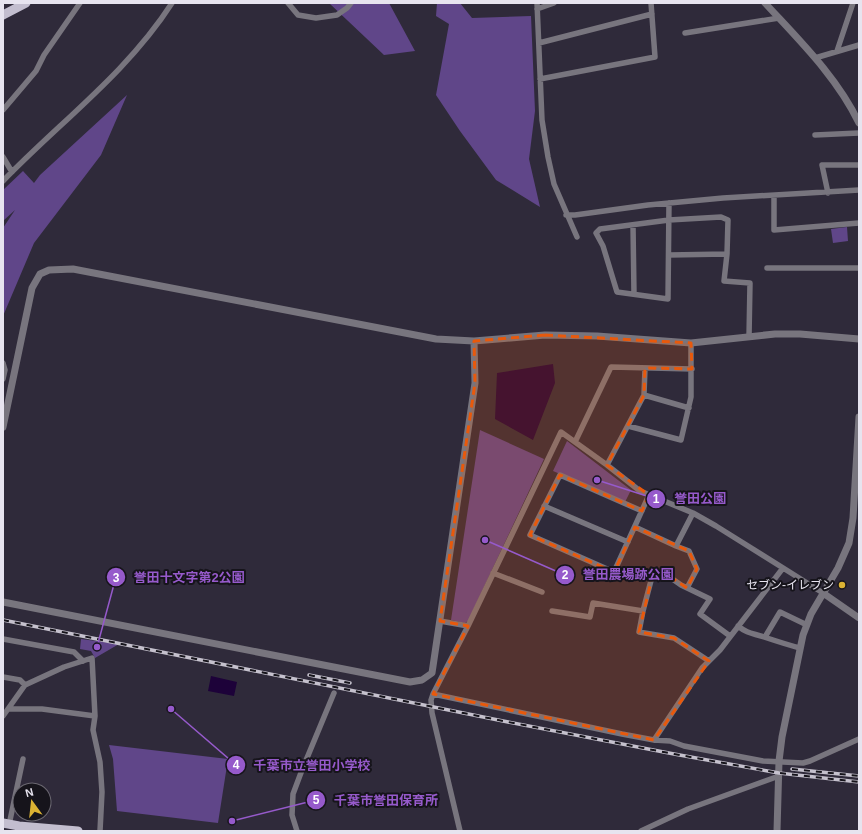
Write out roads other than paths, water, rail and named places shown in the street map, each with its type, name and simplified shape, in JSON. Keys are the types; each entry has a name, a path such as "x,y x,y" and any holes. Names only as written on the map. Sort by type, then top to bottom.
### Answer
{"main road":[{"path":"3,15 26,3"},
{"path":"6,824 23,829 78,831"}],"street":[{"path":"3,110 36,71 44,55 80,3"},
{"path":"3,181 110,79 152,33 172,3"},
{"path":"288,3 298,15 316,18 337,15 351,3"},
{"path":"554,3 537,6 542,120 554,184 577,237"},
{"path":"540,79 655,58 651,3"},
{"path":"764,3 815,58 840,92 859,123"},
{"path":"837,51 853,3"},
{"path":"539,43 652,14"},
{"path":"685,33 779,18"},
{"path":"815,58 859,46"},
{"path":"815,135 859,133"},
{"path":"3,156 12,172"},
{"path":"828,193 822,165 859,165"},
{"path":"566,214 575,215 723,198 859,190"},
{"path":"774,196 774,230 859,224"},
{"path":"669,203 669,220 668,256 668,299 617,292 603,246 596,233 600,229 669,220 721,217 728,220 727,254 724,281 750,283 749,337"},
{"path":"632,225 634,294"},
{"path":"668,256 727,254"},
{"path":"767,268 859,268"},
{"path":"3,428 32,288 40,274 49,270 73,269 436,339 474,341 545,335 597,336 691,343 775,334 800,334 859,339"},
{"path":"3,602 410,682 422,680 432,673 440,621 475,383 474,341"},
{"path":"628,426 680,440 691,397 691,343"},
{"path":"3,363 5,370 3,380"},
{"path":"575,442 612,367 692,369"},
{"path":"607,465 644,396 645,368"},
{"path":"644,396 689,408"},
{"path":"778,831 779,761 782,737 800,648 807,625 845,553 849,543 857,508 859,417"},
{"path":"460,831 432,714 431,700 494,573 561,432 640,491 693,513 784,568 859,618"},
{"path":"642,511 560,475 530,535 614,572 635,527 642,511 649,494"},
{"path":"544,506 628,542"},
{"path":"676,546 693,513"},
{"path":"635,527 689,551 697,569 687,588"},
{"path":"654,740 702,668 720,650 784,568"},
{"path":"494,573 542,592"},
{"path":"709,661 674,638 639,632 653,573 664,573 687,588 710,599 700,614 730,636"},
{"path":"552,611 590,617 593,603 643,611"},
{"path":"765,637 780,612 807,625"},
{"path":"440,621 468,626"},
{"path":"738,626 746,632 800,648"},
{"path":"3,639 74,652 82,661"},
{"path":"3,716 25,685 64,667 92,658 95,716 93,730 100,762 102,792 100,831"},
{"path":"3,677 20,680 25,685"},
{"path":"297,831 292,815 293,794 334,693"},
{"path":"433,694 622,734 654,740 670,741 684,746 762,761 803,763 859,739"},
{"path":"9,709 42,709 95,716"},
{"path":"6,824 22,759"},
{"path":"641,831 688,809 779,776"}],"railway":[{"path":"3,620 674,754 779,773 859,782"},
{"path":"309,675 350,683"},
{"path":"792,769 859,776"}],"place":[{"name":"誉田公園","path":"597,480"},
{"name":"誉田農場跡公園","path":"485,540"},
{"name":"セブン-イレブン","path":"842,585"},
{"name":"誉田十文字第2公園","path":"97,647"},
{"name":"千葉市立誉田小学校","path":"171,709"},
{"name":"千葉市誉田保育所","path":"232,821"}]}
